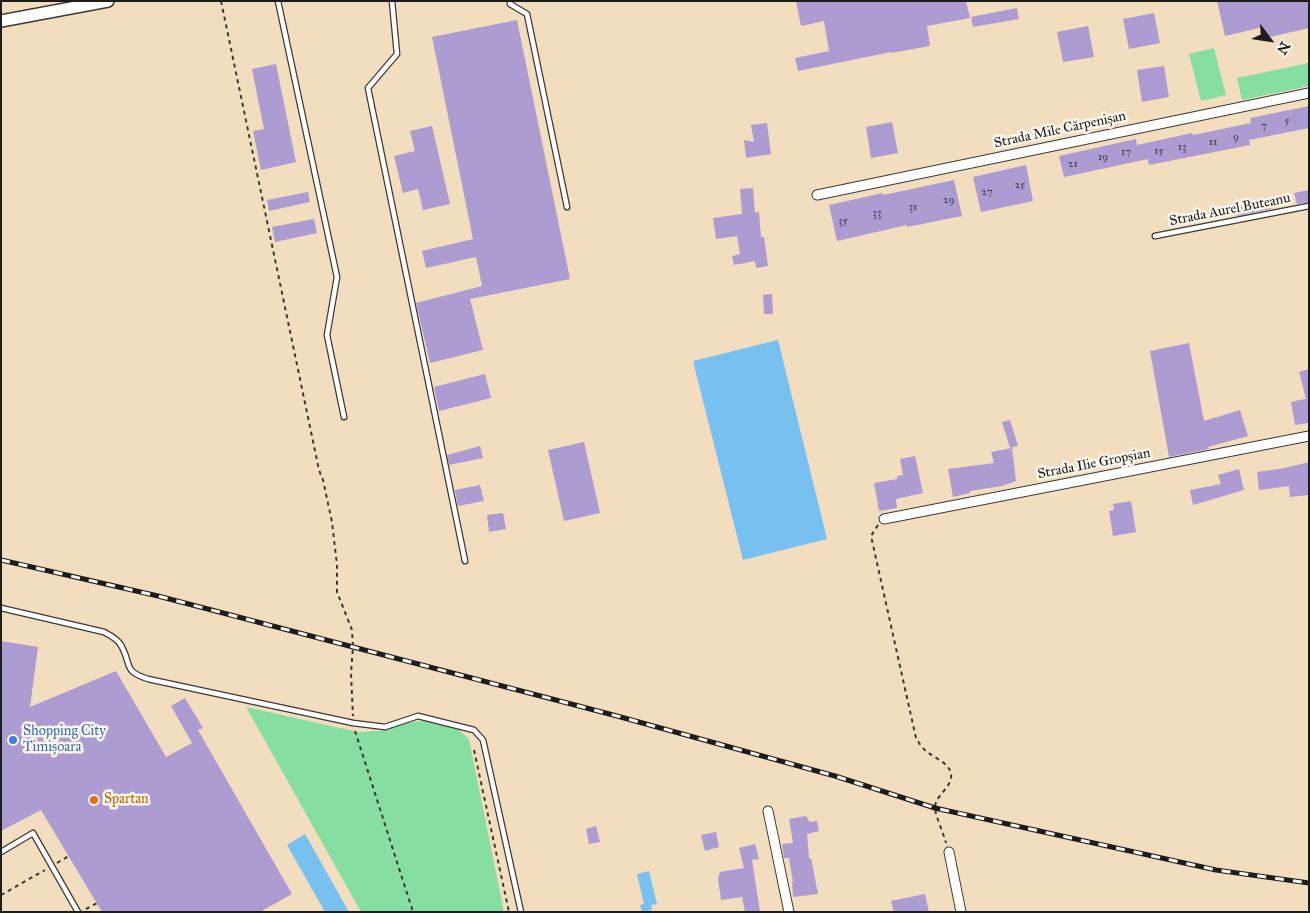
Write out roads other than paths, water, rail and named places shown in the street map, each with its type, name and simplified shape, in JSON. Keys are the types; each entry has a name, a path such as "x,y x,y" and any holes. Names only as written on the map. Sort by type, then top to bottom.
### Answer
{"street":[{"path":"1,21 108,1"},
{"name":"Strada Mile Cărpenișan","path":"817,195 1309,93"},
{"name":"Strada Ilie Gropșian","path":"884,519 1309,436"},
{"path":"768,811 789,912"},
{"path":"950,852 961,912"}],"lane":[{"path":"278,1 337,277 327,336 344,417"},
{"path":"392,1 397,54 368,88 465,561"},
{"path":"510,1 510,4 527,14 567,207"},
{"name":"Strada Aurel Buteanu","path":"1155,236 1309,206"},
{"path":"1,608 104,632 113,637 122,646 128,667 142,677 353,723 385,727 418,716 474,730 483,740 521,912"},
{"path":"1,852 34,833 80,912"}],"water":[{"path":"778,340 827,539 743,560 693,361"},
{"path":"305,834 349,912 325,912 287,845"},
{"path":"649,871 657,904 651,905 652,910 642,912 640,905 644,904 637,874"}],"railway":[{"path":"1,560 158,596 617,716 835,776 935,808 1216,870 1309,883"}],"place":[{"name":"Shopping City Timișoara","path":"13,740"},
{"name":"Spartan","path":"94,800"}]}
